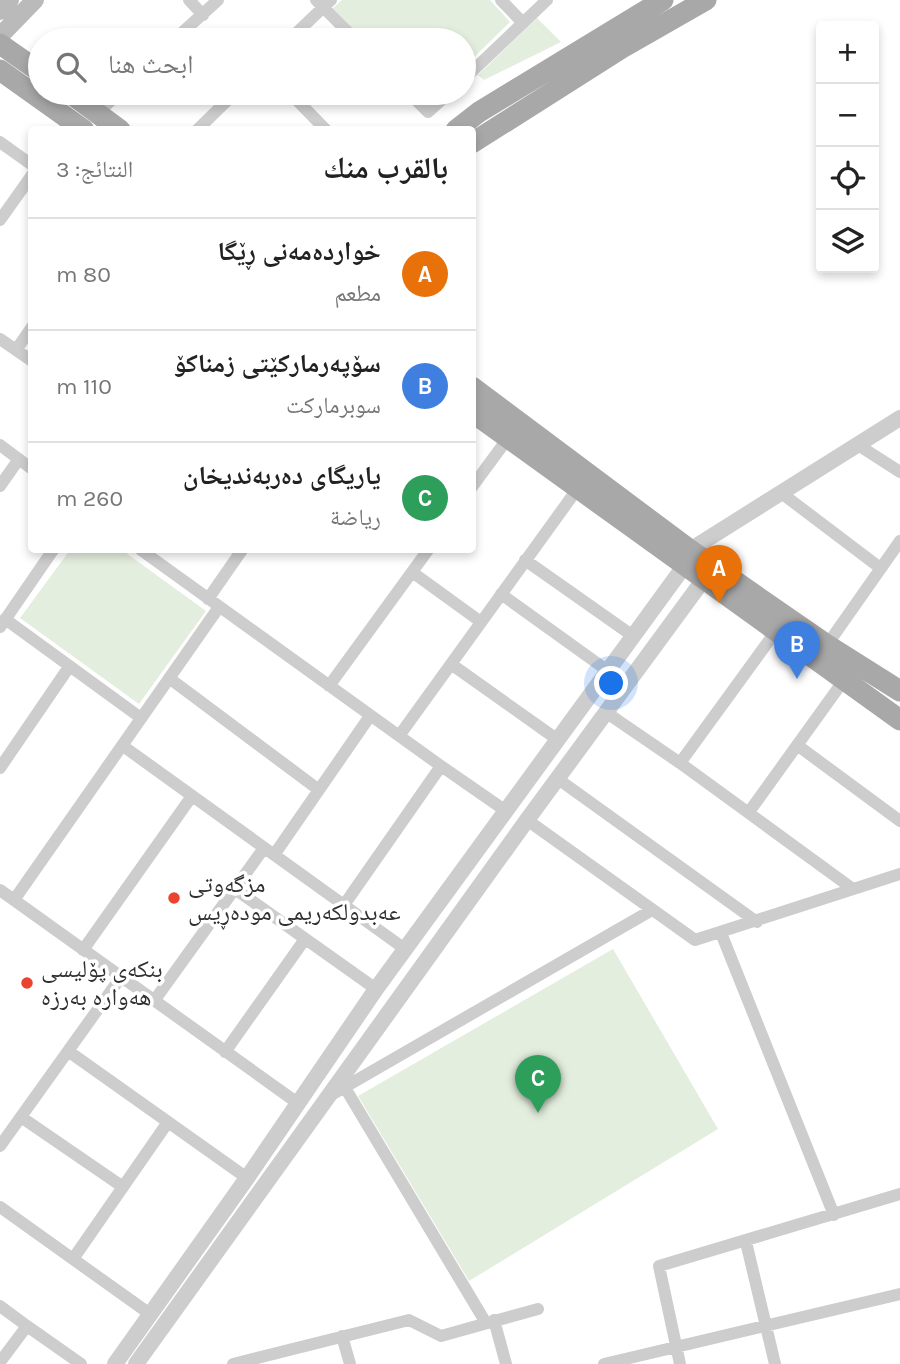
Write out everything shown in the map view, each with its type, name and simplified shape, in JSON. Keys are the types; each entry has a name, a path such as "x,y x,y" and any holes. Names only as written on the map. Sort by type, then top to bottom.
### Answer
{"main road":[{"path":"0,11 10,0"},
{"path":"0,36 35,0"},
{"path":"461,126 479,112 663,0"},
{"path":"476,141 622,48 706,0"},
{"path":"0,44 28,64"},
{"path":"0,70 28,90"},
{"path":"50,105 79,126"},
{"path":"87,105 115,126"},
{"path":"476,390 687,558 704,579 844,680 897,704"},
{"path":"476,415 578,488 827,645 897,704"}],"street":[{"path":"189,0 203,15"},
{"path":"188,28 218,0"},
{"path":"502,0 523,23"},
{"path":"476,68 547,0"},
{"path":"300,28 323,2 346,28"},
{"path":"98,113 106,105"},
{"path":"201,126 218,105"},
{"path":"302,105 322,126"},
{"path":"421,105 428,112 436,105"},
{"path":"0,142 28,162"},
{"path":"0,220 28,181"},
{"path":"16,350 28,333"},
{"path":"0,339 28,358"},
{"path":"115,1364 299,1104 376,989 687,558 780,492 900,418"},
{"path":"476,482 508,438"},
{"path":"0,445 28,466"},
{"path":"858,445 900,472"},
{"path":"0,486 19,459"},
{"path":"399,736 578,488"},
{"path":"780,492 879,567"},
{"path":"827,645 879,567 900,541"},
{"path":"51,553 3,623 141,718"},
{"path":"145,553 370,716 506,810"},
{"path":"14,900 169,678 240,553"},
{"path":"329,686 426,553"},
{"path":"525,561 633,636"},
{"path":"412,572 481,622"},
{"path":"136,1364 339,1088 527,820 704,579"},
{"path":"501,594 608,671"},
{"path":"680,763 776,631"},
{"path":"451,664 558,740"},
{"path":"0,768 69,667"},
{"path":"169,678 320,790"},
{"path":"749,812 844,680"},
{"path":"607,713 749,812 853,889"},
{"path":"154,1001 234,889 320,790 370,716"},
{"path":"797,745 900,821"},
{"path":"122,746 405,949"},
{"path":"344,905 441,766"},
{"path":"558,779 757,922"},
{"path":"83,950 192,796"},
{"path":"527,820 695,940 900,874"},
{"path":"456,880 475,893"},
{"path":"234,889 376,989"},
{"path":"0,890 299,1104"},
{"path":"339,1088 652,910"},
{"path":"721,933 834,1215"},
{"path":"225,1052 305,939"},
{"path":"0,1146 121,977"},
{"path":"68,1051 247,1178"},
{"path":"339,1088 490,1321 506,1364"},
{"path":"21,1116 123,1187"},
{"path":"73,1259 168,1122"},
{"path":"680,1364 659,1266 900,1194"},
{"path":"1,1210 150,1314"},
{"path":"746,1242 775,1364"},
{"path":"604,1364 900,1294"},
{"path":"0,1306 81,1364"},
{"path":"233,1364 409,1320 441,1336 538,1309"},
{"path":"0,1362 27,1325"},
{"path":"342,1336 350,1364"}],"green space":[{"path":"342,0 490,0 510,22 476,55 476,28 352,28 333,8"},
{"path":"537,18 561,42 484,80 478,75"},
{"path":"68,553 126,553 206,611 139,704 20,618"},
{"path":"613,949 718,1129 469,1281 358,1096"}],"place":[{"name":"خواردەمەنی ڕێگا","path":"719,603"},
{"name":"سۆپەرمارکێتی زمناکۆ","path":"797,679"},
{"name":"مزگەوتی عەبدولکەریمی مودەڕیس","path":"174,898"},
{"name":"بنکەی پۆلیسی هەوارە بەرزە","path":"27,983"},
{"name":"یاریگاى ده‌ربه‌ندیخان","path":"538,1113"}]}
